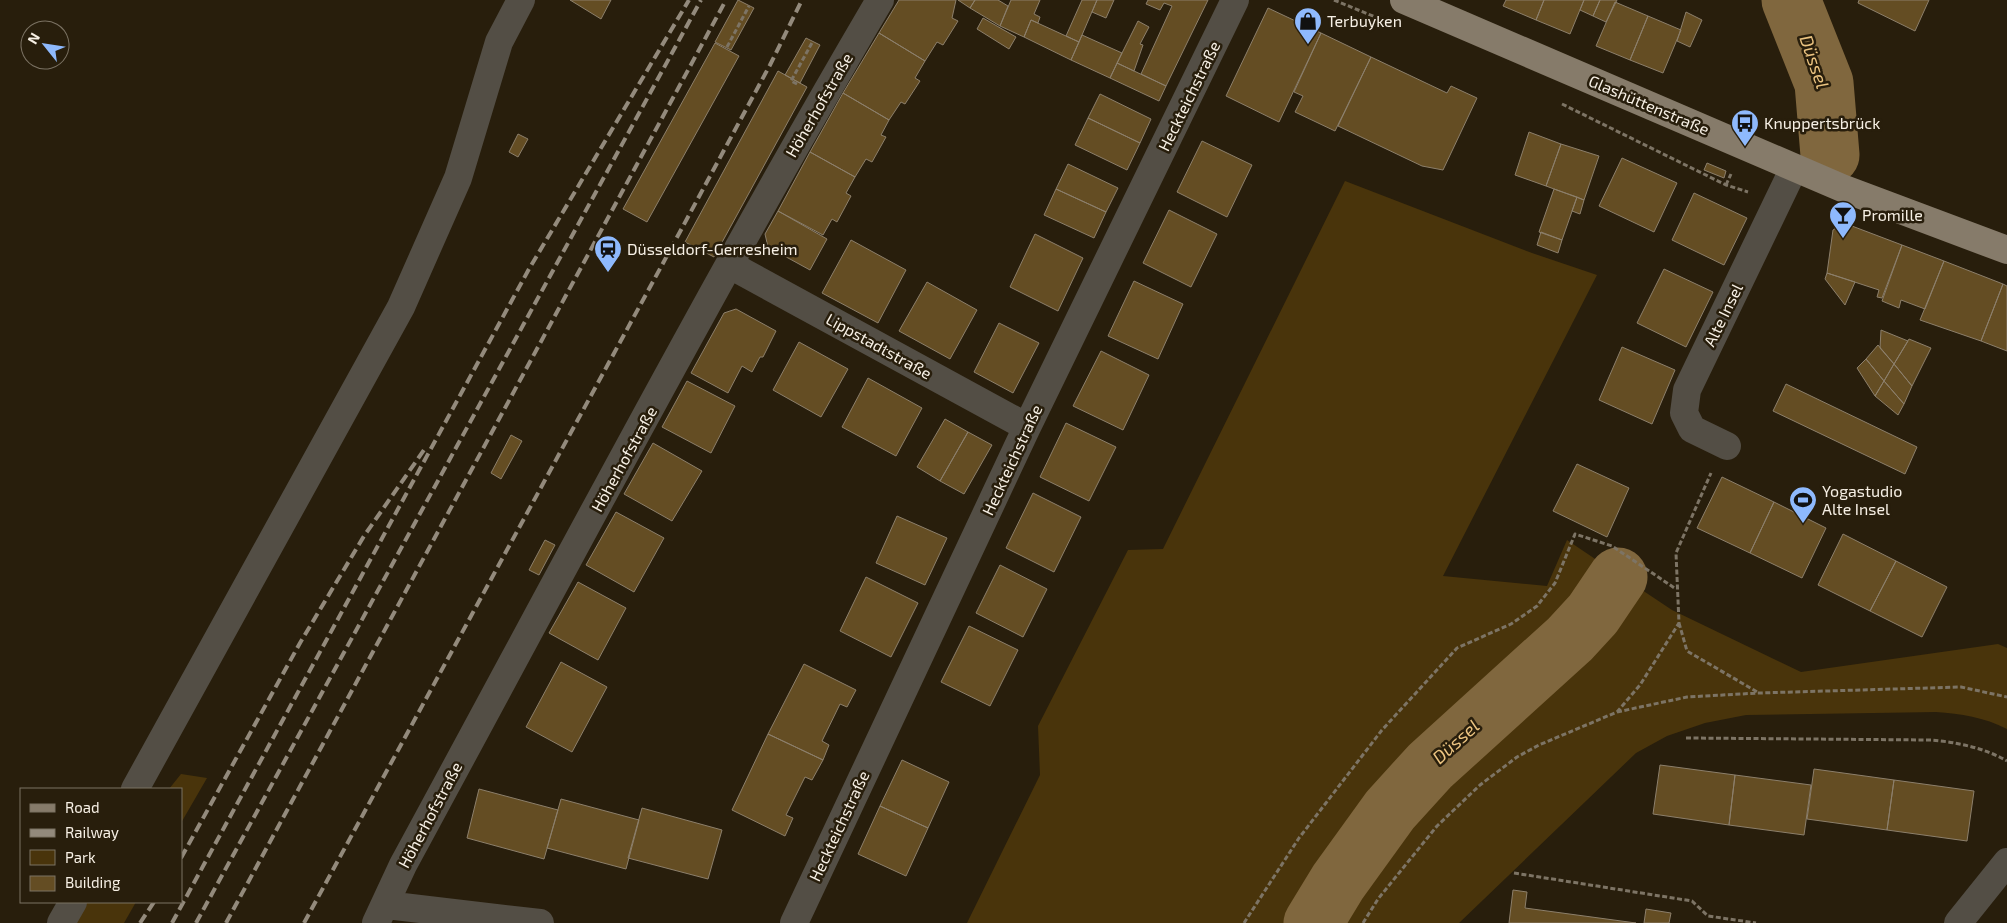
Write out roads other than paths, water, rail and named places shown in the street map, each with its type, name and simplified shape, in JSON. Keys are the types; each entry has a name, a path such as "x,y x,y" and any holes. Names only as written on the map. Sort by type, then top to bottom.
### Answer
{"main road":[{"name":"Glashüttenstraße","path":"1416,3 1794,168 2007,250"}],"street":[{"path":"136,788 401,307 458,178 499,42 521,0"},
{"name":"Höherhofstraße","path":"381,914 403,865 730,265 818,106 880,0"},
{"name":"Heckteichstraße","path":"794,923 1027,427 1236,0"},
{"name":"Alte Insel","path":"1725,446 1692,429 1684,413 1687,390 1794,168"},
{"name":"Lippstadtstraße","path":"730,265 1027,427"},
{"path":"1958,923 2007,862"},
{"path":"61,923 72,903"},
{"path":"381,914 540,923"}],"waterway":[{"name":"Düssel","path":"1791,0 1824,83 1830,155"},
{"name":"Düssel","path":"1313,923 1338,882 1390,810 1430,766 1570,639 1593,614 1618,577"}],"railway":[{"path":"172,923 529,269 689,0"},
{"path":"196,923 701,0"},
{"path":"226,923 726,0"},
{"path":"304,923 770,65 802,0"},
{"path":"182,856 300,643 364,536 424,450"},
{"path":"140,923 153,903"}],"place":[{"name":"Terbuyken","path":"1308,45"},
{"name":"Knuppertsbrück","path":"1745,147"},
{"name":"Promille","path":"1843,239"},
{"name":"Düsseldorf-Gerresheim","path":"608,273"},
{"name":"Yogastudio Alte Insel","path":"1803,524"}]}
